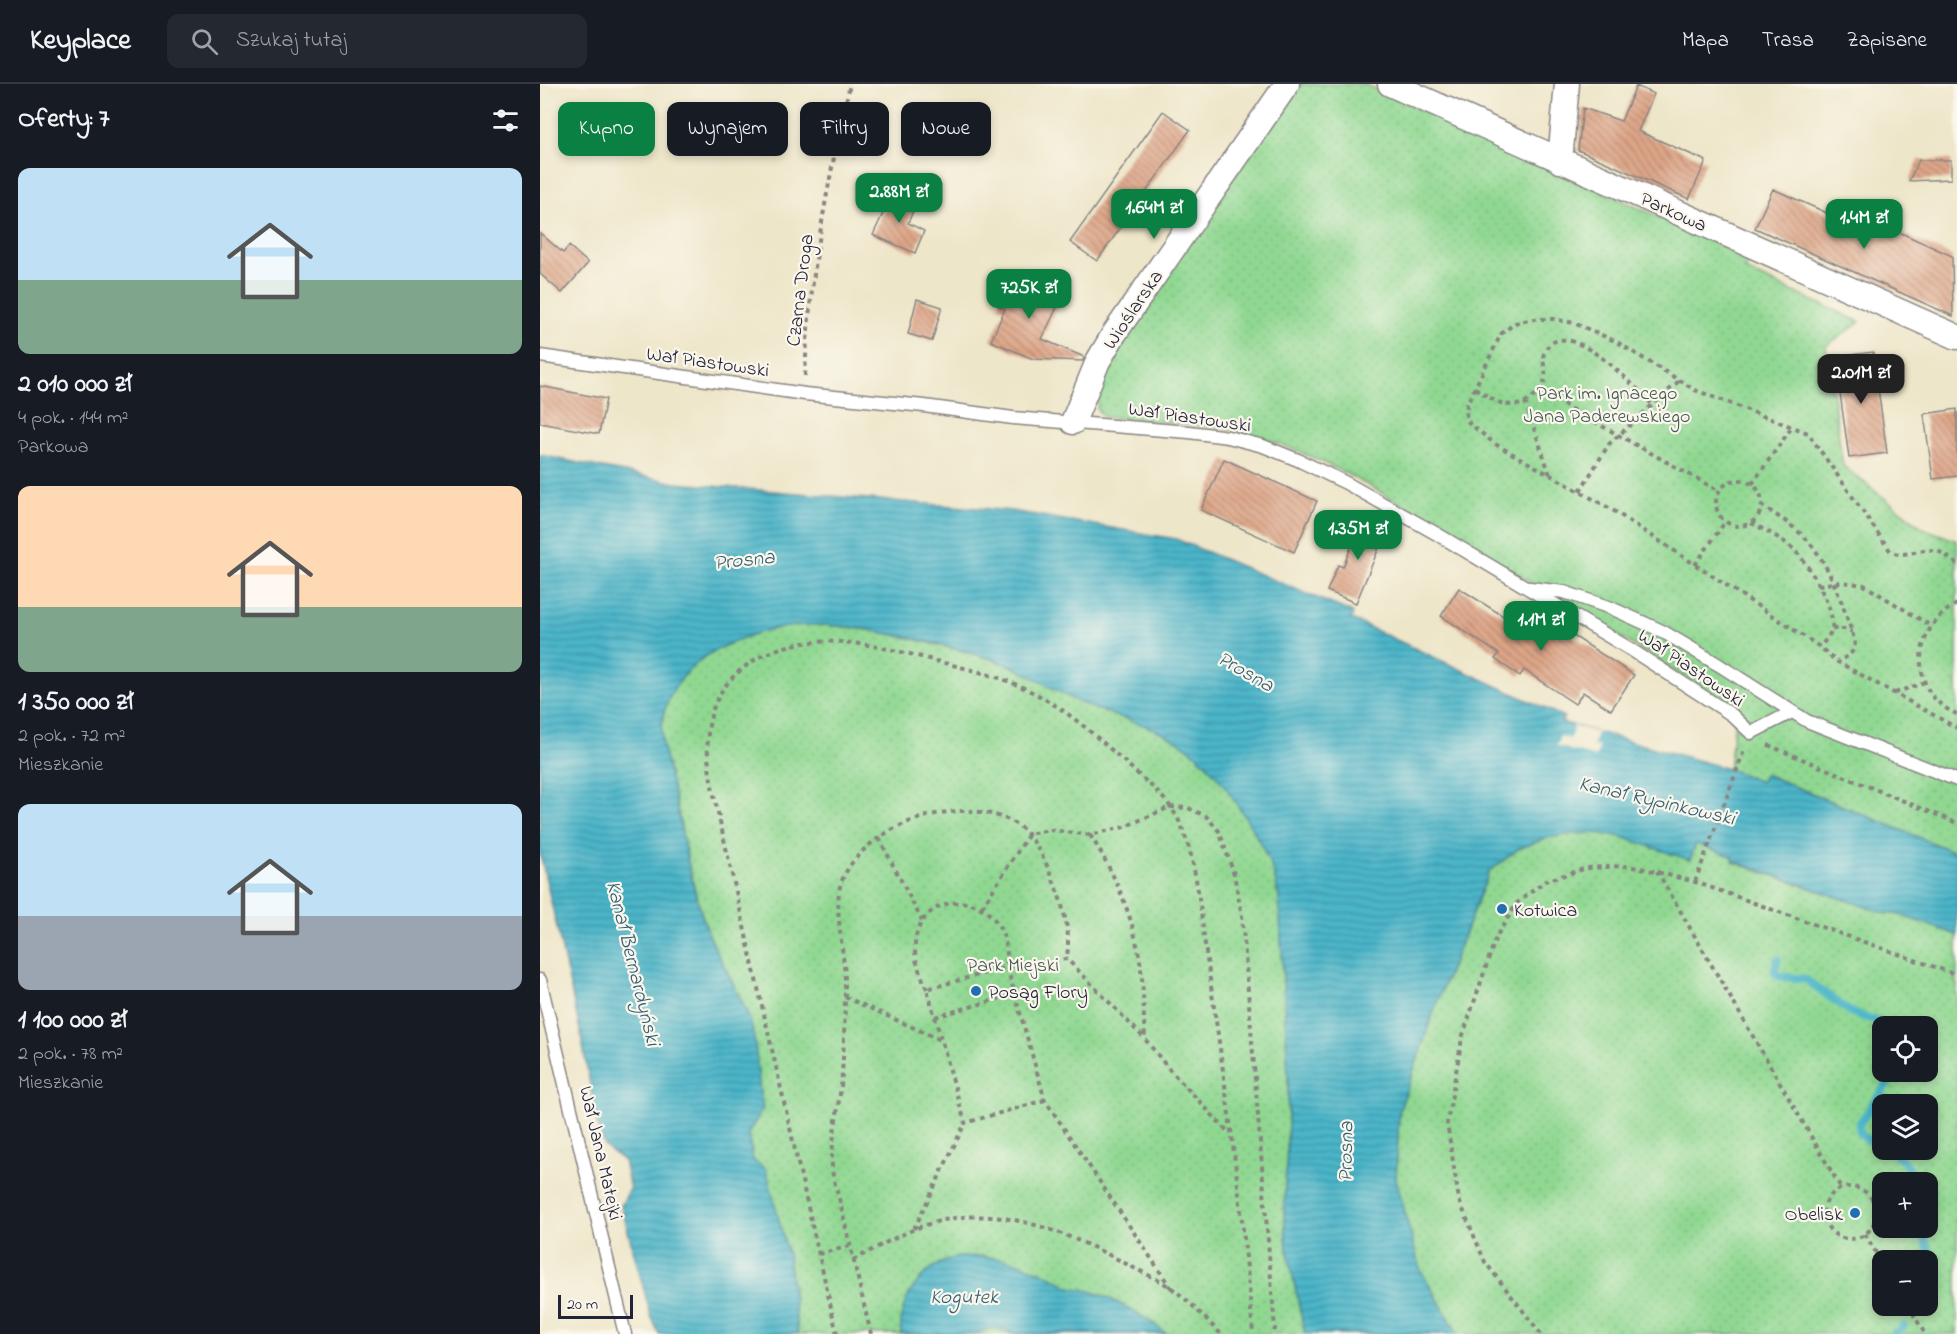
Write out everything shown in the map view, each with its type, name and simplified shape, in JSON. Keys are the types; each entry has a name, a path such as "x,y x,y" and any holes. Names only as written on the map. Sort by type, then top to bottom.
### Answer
{"street":[{"name":"Wioślarska","path":"1073,422 1098,361 1114,334 1287,84"},
{"name":"Parkowa","path":"1390,84 1957,337"},
{"path":"1560,161 1567,84"}],"lane":[{"name":"Wał Piastowski","path":"540,356 805,394 1014,418 1190,432 1228,437 1263,446 1346,483 1526,588 1684,683 1732,715 1751,733"},
{"path":"1526,588 1564,592 1611,608 1662,632 1807,721 1957,780"},
{"path":"1751,733 1792,712"},
{"name":"Wał Jana Matejki","path":"540,980 625,1334"}],"path":[{"name":"Czarna Droga","path":"805,394 807,330 813,278 831,169 850,84"},
{"path":"1957,564 1930,549 1905,555 1891,552 1808,433 1695,390 1596,331 1574,323 1553,319 1534,319 1515,323 1501,334 1467,404 1466,417 1469,423 1496,444 1611,508 1820,647 1836,661 1957,728"},
{"path":"1475,388 1496,402 1506,405 1516,406 1524,402 1539,392 1545,382 1544,352 1551,343 1562,340 1582,344 1628,378 1652,404"},
{"path":"1580,491 1609,444 1679,381"},
{"path":"1539,392 1719,491"},
{"path":"1524,402 1550,476"},
{"path":"1752,484 1792,427"},
{"path":"1734,480 1752,484 1758,491 1761,505 1758,516 1751,523 1743,526 1734,526 1725,522 1719,516 1716,508 1719,491 1734,480"},
{"path":"1761,505 1799,532 1834,583 1852,632 1855,647 1851,654 1836,661"},
{"path":"1695,565 1725,522"},
{"path":"1751,523 1791,546 1818,585 1828,605 1832,629 1820,647"},
{"path":"1818,585 1834,583 1864,585 1931,626"},
{"path":"1957,604 1947,609 1931,626 1925,636 1921,652 1921,670 1936,700 1957,714"},
{"path":"1832,629 1846,629 1852,632"},
{"path":"837,1334 710,774 708,737 712,710 723,687 744,667 759,657 786,645 832,642 896,650 977,672 1030,690 1070,715 1149,784 1170,807 1186,838 1195,880 1219,1040 1249,1276 1253,1334"},
{"path":"1894,693 1926,682"},
{"path":"1695,882 1751,733"},
{"name":"Wał Piastowski","path":"1751,733 1770,746 1957,823"},
{"path":"982,908 1029,834 1050,830 1090,835 1124,827 1170,807 1188,808 1206,816 1219,831 1234,874 1243,928 1275,1329 1273,1334"},
{"path":"871,1334 831,1164 841,1085 845,997 839,893 846,872 855,861 879,838 908,821 959,811 993,815 1018,825 1029,834 1052,878 1063,908 1068,942 1067,959 1144,1039 1230,1135"},
{"path":"1090,835 1113,874 1132,928 1141,971 1144,1039"},
{"path":"879,838 922,921"},
{"path":"1541,1334 1485,1262 1459,1200 1448,1123 1462,1038 1496,937 1517,903 1545,881 1587,868 1623,867 1657,871 1695,882 1957,975"},
{"path":"1657,871 1841,1188"},
{"path":"914,1230 965,1123 927,989 918,967 915,954 917,931 930,912 950,903 971,903 982,908 997,921 1003,931 1008,954 1007,967 1045,1100 1171,1288 1221,1334"},
{"path":"927,989 1007,967 1067,959"},
{"path":"935,1017 1015,994"},
{"path":"845,997 942,1040"},
{"path":"965,1123 1045,1100"},
{"path":"1841,1188 1861,1189 1873,1200 1876,1216 1874,1223 1865,1234 1859,1237 1847,1239 1839,1237 1827,1225 1824,1209 1827,1201 1830,1195 1841,1188"},
{"path":"853,1260 914,1230 938,1221 973,1216 1016,1220 1075,1239 1171,1288"},
{"path":"1865,1234 1874,1250"},
{"path":"819,1254 850,1246"},
{"path":"1914,1316 1925,1334"}],"green space":[{"name":"Park im. Ignacego Jana Paderewskiego","path":"1300,84 1364,84 1750,258 1745,270 1860,322 1826,346 1843,466 1923,528 1957,541 1957,853 1765,774 1761,782 1729,769 1736,710 1534,584 1394,500 1342,472 1290,448 1246,434 1185,424 1104,417 1097,409 1107,367 1127,328"},
{"name":"Park Miejski","path":"795,624 831,625 882,632 962,651 1008,665 1081,703 1143,724 1172,737 1199,757 1221,781 1251,826 1267,857 1274,874 1279,897 1288,1075 1284,1213 1287,1248 1305,1334 798,1334 792,1283 753,1160 748,1134 763,1108 752,1043 741,999 713,944 698,902 667,767 662,732 668,700 679,682 694,666 712,653 732,643 774,628"},
{"path":"1596,833 1696,843 1734,857 1733,862 1957,935 1957,1334 1458,1334 1420,1269 1396,1179 1399,1112 1436,1005 1489,872 1518,849 1546,838"}],"water":[{"path":"540,455 676,483 1012,511 1176,539 1353,613 1351,619 1564,717 1561,722 1729,769 1761,782 1764,774 1957,853 1957,935 1900,915 1881,912 1733,861 1734,857 1696,844 1690,860 1619,836 1596,833 1546,838 1518,849 1489,872 1436,1005 1399,1112 1396,1179 1420,1269 1458,1334 1305,1334 1287,1248 1284,1213 1288,1075 1279,897 1269,861 1242,812 1219,779 1198,756 1170,737 1081,703 1018,669 984,657 923,641 859,628 812,625 789,626 766,631 716,650 688,671 668,701 662,723 662,738 701,912 707,930 745,1009 753,1032 763,1108 748,1134 753,1160 766,1169 788,1255 798,1334 659,1334 651,1316 621,1205 630,1189 624,1161 605,1147 597,1123 580,1030 540,853"},
{"name":"Kogutek","path":"982,1256 1013,1261 1042,1272 1070,1287 1111,1299 1147,1319 1167,1334 1015,1334 996,1329 976,1334 901,1334 901,1321 908,1296 924,1275 945,1261 958,1257"}],"pier":[{"path":"1574,726 1597,732 1593,746 1599,747 1596,757 1557,746 1560,736 1570,739"}],"building":[{"path":"1636,86 1654,94 1638,131 1706,161 1689,199 1578,150 1583,108 1621,121"},
{"path":"1163,111 1190,130 1097,261 1070,242"},
{"path":"1919,160 1951,160 1951,179 1909,181"},
{"path":"1773,189 1883,238 1888,227 1952,256 1953,316 1755,228"},
{"path":"893,192 916,204 908,223 924,231 915,253 873,235"},
{"path":"540,233 563,253 569,246 588,263 562,293 540,274"},
{"path":"1013,272 1060,292 1056,301 1059,303 1042,339 1084,357 1083,361 1033,359 991,341 1005,309 998,306"},
{"path":"917,299 942,307 932,341 908,334"},
{"path":"1873,352 1887,453 1849,458 1835,357"},
{"path":"540,386 606,399 599,434 540,423"},
{"path":"1957,409 1957,476 1933,479 1924,414"},
{"path":"1224,459 1317,501 1294,552 1201,510"},
{"path":"1364,516 1388,526 1356,603 1327,591 1338,565 1343,567"},
{"path":"1459,588 1517,625 1520,620 1540,633 1549,620 1634,675 1611,710 1583,692 1575,704 1524,670 1520,676 1495,659 1499,654 1441,616"}],"waterway":[{"path":"1778,959 1774,971 1778,976 1805,979 1852,1013 1872,1020"},
{"path":"1871,1141 1862,1135 1859,1124 1888,1082"},
{"path":"1903,1160 1910,1172"},
{"path":"1924,1238 1930,1250"},
{"path":"1894,1334 1904,1326"}],"place":[{"name":"Kotwica","path":"1502,909"},
{"name":"Posąg Flory","path":"976,991"},
{"name":"Obelisk","path":"1855,1213"}],"water label":[{"name":"Prosna","path":"744,559"},
{"name":"Prosna","path":"1246,671"},
{"name":"Kanał Rypinkowski","path":"1657,800"},
{"name":"Kanał Bernardyński","path":"634,963"},
{"name":"Prosna","path":"1345,1152"}]}
